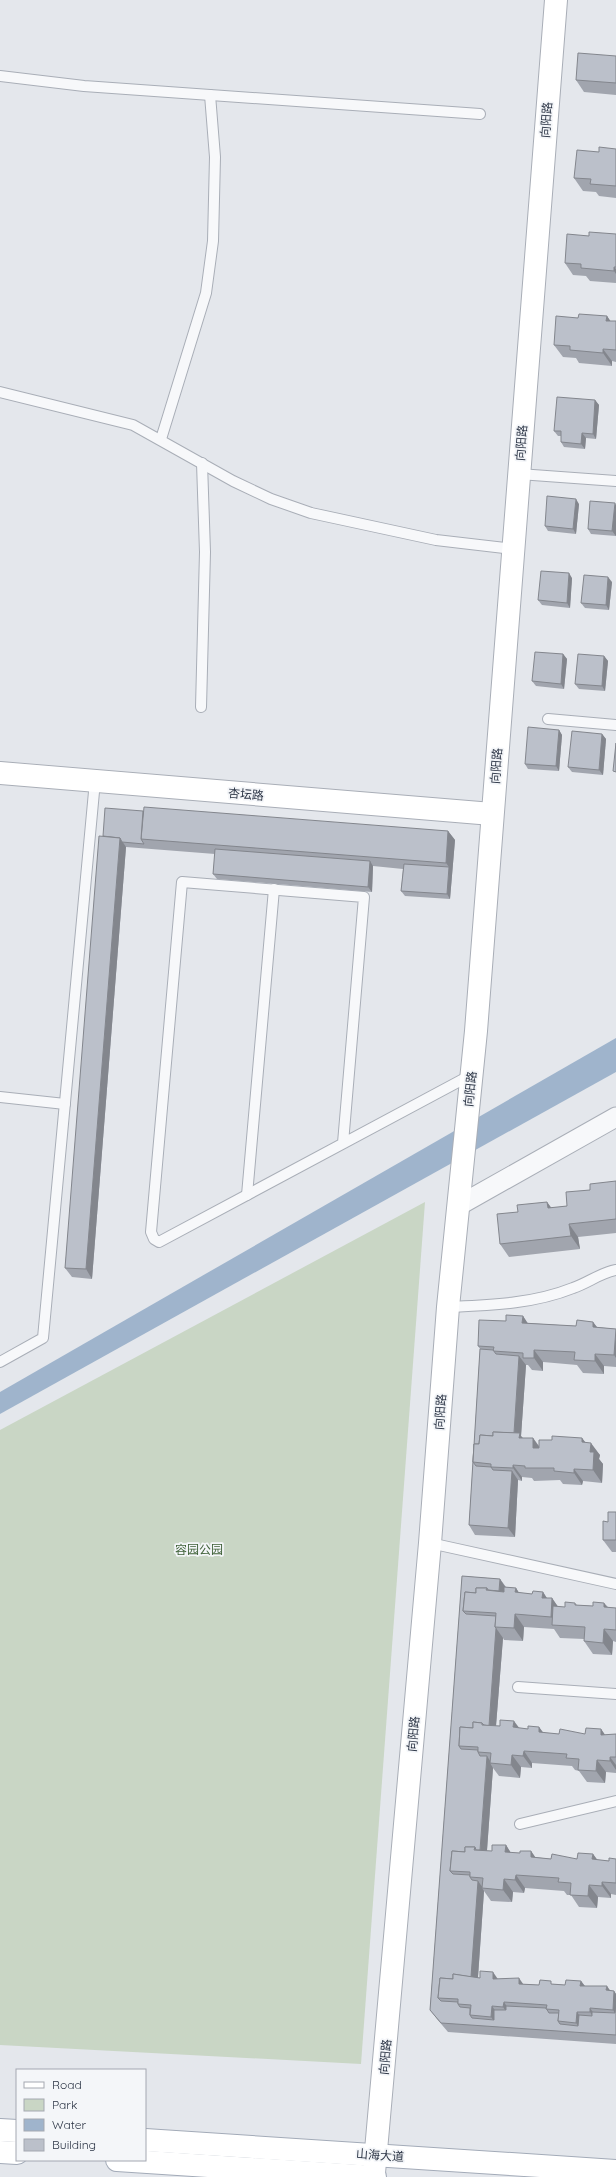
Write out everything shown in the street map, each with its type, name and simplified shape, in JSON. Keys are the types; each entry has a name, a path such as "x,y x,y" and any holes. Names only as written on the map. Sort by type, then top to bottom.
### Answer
{"street":[{"name":"向阳路","path":"374,2177 430,1543 448,1306 471,1075 556,0"},
{"name":"杏坛路","path":"0,773 492,814"},
{"path":"458,1206 616,1117"},
{"path":"0,2130 16,2131"},
{"name":"山海大道","path":"146,2140 615,2169"},
{"path":"0,2152 16,2153"},
{"name":"山海大道","path":"132,2161 374,2177"}],"lane":[{"path":"0,76 84,86 480,114"},
{"path":"161,439 206,293 212,241 215,157 210,95"},
{"path":"0,392 133,425 271,499 311,513 436,540 513,549"},
{"path":"201,707 205,552 202,463"},
{"path":"519,474 616,481"},
{"path":"548,719 616,725"},
{"path":"0,1362 43,1338 95,781"},
{"path":"343,1143 364,897 182,882 151,1232 154,1239 159,1242 471,1075"},
{"path":"247,1195 274,890"},
{"path":"0,1097 65,1104"},
{"path":"448,1306 496,1305 526,1301 574,1288 592,1278 616,1270"},
{"path":"430,1543 616,1584"},
{"path":"518,1687 616,1694"},
{"path":"520,1824 616,1801"}],"green space":[{"name":"容园公园","path":"425,1202 361,2064 0,2045 0,1430"}],"water":[{"path":"616,1038 616,1072 0,1414 0,1392"}],"building":[{"path":"578,53 616,56 616,83 576,80"},
{"path":"599,147 616,149 616,186 590,184 591,179 574,178 577,150 599,152"},
{"path":"589,232 616,234 616,267 614,267 614,271 581,268 581,264 565,263 567,234 589,236"},
{"path":"579,314 607,316 606,321 616,321 616,350 603,349 603,353 570,350 570,346 554,345 556,316 578,318"},
{"path":"557,397 595,400 593,434 582,433 581,444 561,442 561,431 554,431"},
{"path":"547,496 576,499 573,529 545,526"},
{"path":"590,501 615,503 612,531 588,529"},
{"path":"541,571 569,573 567,603 538,600"},
{"path":"584,575 608,577 606,605 581,603"},
{"path":"535,652 563,654 561,684 532,681"},
{"path":"578,654 604,656 602,686 575,684"},
{"path":"528,727 559,730 556,766 525,764"},
{"path":"572,731 602,734 599,770 568,767"},
{"path":"616,743 616,772 613,771"},
{"path":"144,807 448,831 446,863 141,839"},
{"path":"105,808 143,811 141,839 144,844 122,842 120,838 103,836"},
{"path":"99,836 120,838 86,1269 65,1268"},
{"path":"215,849 370,861 368,887 213,874"},
{"path":"404,864 449,867 447,894 401,891"},
{"path":"616,1181 616,1219 569,1224 571,1236 500,1244 497,1214 518,1212 517,1205 547,1202 548,1208 567,1206 566,1192 590,1190 590,1184"},
{"path":"506,1315 523,1316 522,1323 576,1326 577,1320 593,1322 593,1327 616,1329 614,1355 595,1354 595,1361 574,1360 575,1352 534,1350 534,1358 523,1358 523,1353 493,1351 494,1347 478,1346 479,1320 506,1321"},
{"path":"480,1349 493,1350 496,1354 519,1356 514,1433 493,1432 493,1436 480,1435 479,1444 474,1444"},
{"path":"493,1432 520,1433 519,1438 533,1438 533,1448 539,1448 539,1440 552,1440 552,1436 582,1438 582,1442 591,1443 590,1452 594,1452 593,1470 574,1469 574,1473 554,1471 554,1468 525,1468 525,1466 513,1465 513,1468 491,1467 491,1464 473,1462 474,1444 479,1444 480,1435 493,1436"},
{"path":"473,1462 476,1466 491,1467 493,1470 512,1471 508,1528 469,1525"},
{"path":"608,1512 616,1512 616,1540 603,1540 603,1521 608,1522"},
{"path":"462,1576 500,1579 499,1591 488,1590 487,1588 476,1588 476,1593 465,1592 463,1611 466,1614 496,1616 496,1628 489,1726 482,1723 473,1722 473,1728 460,1727 459,1746 461,1749 478,1750 480,1756 487,1756 480,1850 476,1850 475,1847 465,1847 465,1852 452,1851 450,1871 453,1874 470,1875 472,1880 478,1881 471,1977 453,1974 453,1979 440,1978 438,1998 441,2001 458,2002 460,2007 470,2008 470,2015 472,2018 494,2020 494,2010 506,2010 506,2006 546,2008 549,2013 559,2013 558,2021 560,2024 578,2026 579,2015 592,2016 592,2012 615,2013 616,2002 616,2035 441,2023 430,2010"},
{"path":"504,1587 516,1588 515,1592 532,1594 533,1591 543,1592 542,1598 552,1598 551,1617 515,1614 514,1628 495,1627 496,1613 463,1611 465,1592 476,1593 476,1588 487,1588 486,1590 504,1592"},
{"path":"565,1602 575,1603 575,1605 593,1606 593,1602 604,1603 604,1607 616,1608 616,1630 604,1629 603,1643 584,1641 585,1627 552,1625 553,1606 565,1607"},
{"path":"500,1720 514,1721 513,1727 528,1729 528,1726 539,1727 539,1732 559,1734 560,1729 585,1734 586,1728 601,1729 601,1735 616,1734 616,1757 610,1757 610,1761 597,1760 596,1771 578,1770 579,1759 566,1758 567,1754 524,1751 523,1756 512,1755 511,1765 490,1763 491,1753 478,1752 478,1747 459,1746 460,1727 473,1728 473,1722 482,1723 482,1725 500,1726"},
{"path":"492,1845 506,1845 505,1852 520,1853 520,1851 531,1851 531,1857 551,1859 552,1854 577,1859 578,1853 593,1854 592,1859 609,1861 609,1858 616,1859 616,1883 602,1882 602,1886 589,1885 588,1896 570,1895 571,1883 558,1882 559,1878 516,1875 515,1880 504,1879 503,1890 482,1888 483,1878 470,1877 470,1872 450,1871 452,1851 465,1852 465,1847 475,1847 474,1850 492,1851"},
{"path":"480,1971 493,1972 493,1979 519,1978 519,1984 539,1985 540,1980 551,1981 551,1984 565,1985 566,1980 581,1981 580,1986 607,1986 606,1990 614,1991 613,2010 590,2008 590,2012 577,2012 576,2023 558,2021 559,2010 546,2009 547,2005 504,2002 503,2007 492,2006 491,2017 470,2015 471,2005 458,2004 458,1999 438,1998 440,1978 453,1979 453,1974 480,1978"}]}
